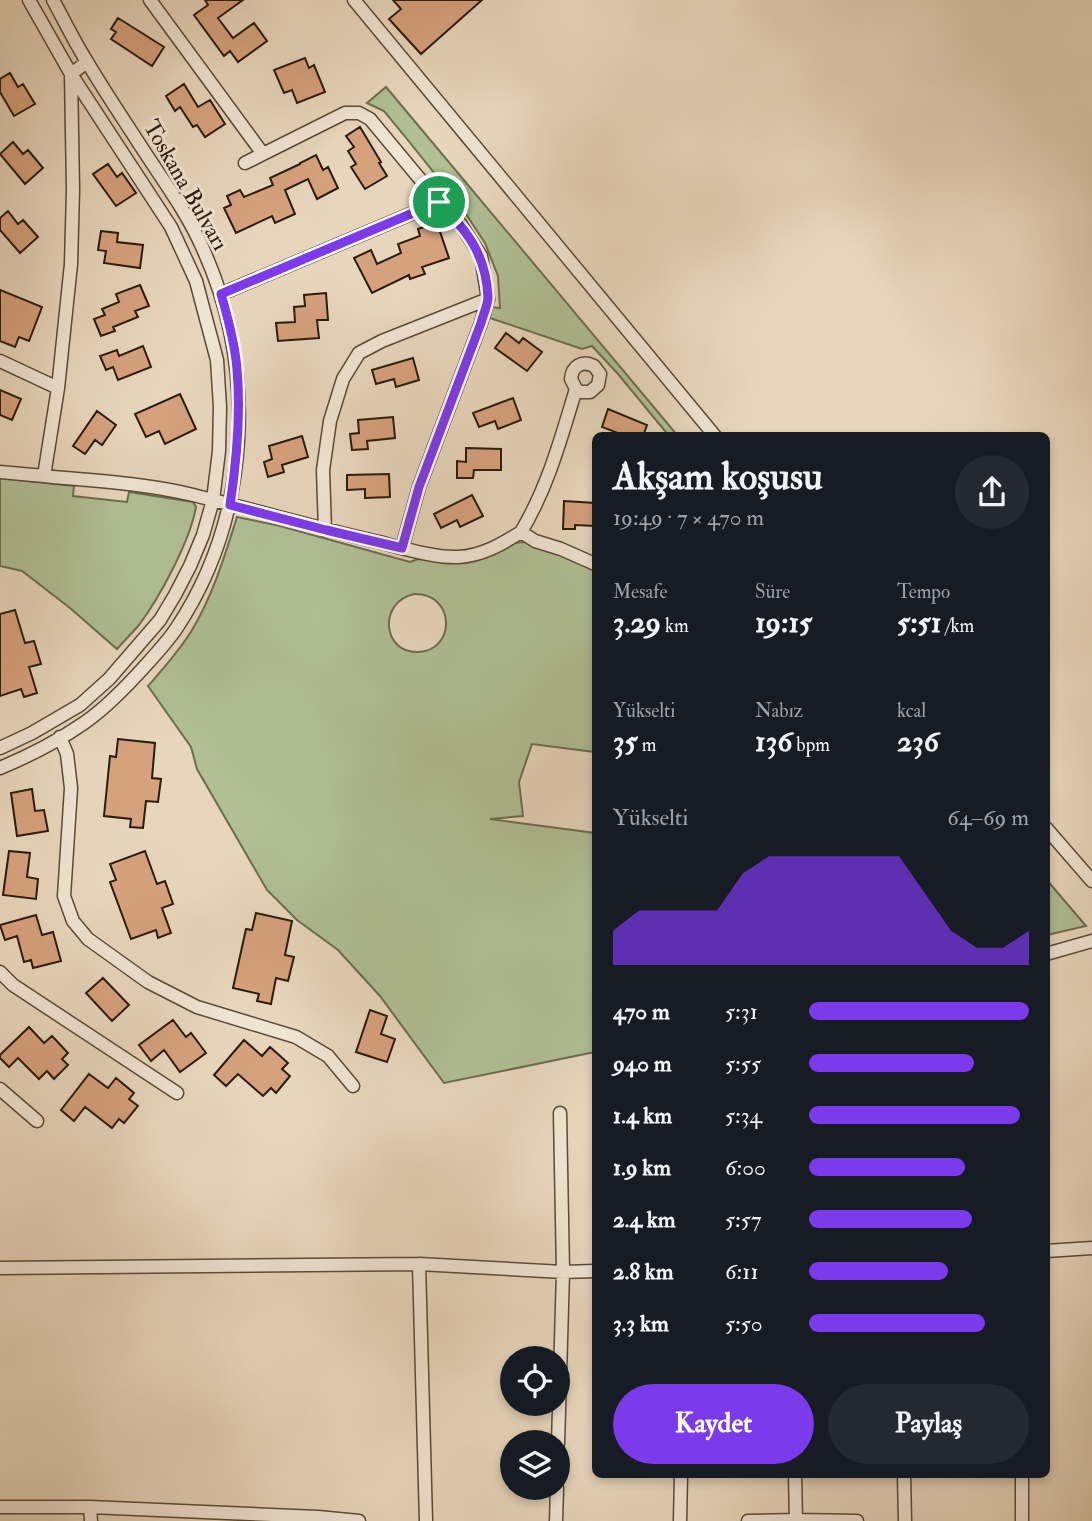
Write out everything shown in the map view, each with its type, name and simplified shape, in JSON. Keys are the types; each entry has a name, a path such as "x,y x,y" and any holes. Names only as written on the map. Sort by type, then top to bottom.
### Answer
{"street":[{"name":"Toskana Bulvarı","path":"0,748 80,705 110,679 160,620 185,576 203,535 213,500 219,440 217,360 196,281 171,227 71,74 29,0"},
{"name":"Toskana Bulvarı","path":"0,768 34,752 85,722 130,683 175,630 192,602 221,536 230,505 239,420 237,367 231,328 203,248 173,195 87,62 53,0"},
{"path":"150,0 263,153"},
{"path":"354,0 712,432"},
{"path":"44,476 58,388 71,264 71,74 87,62"},
{"path":"245,163 345,113 359,113 370,119 461,225 481,256 488,299 419,487 402,548"},
{"path":"221,294 439,202"},
{"path":"326,530 323,470 330,421 343,379 359,353 382,341 488,299"},
{"path":"0,361 58,388"},
{"path":"0,472 129,484 190,494 402,548 457,557 480,553 522,532 546,483 576,389"},
{"path":"522,532 534,541 592,563"},
{"path":"61,737 67,754 71,788 64,896 73,921 88,939 148,982 197,1007 296,1037 328,1056 353,1086"},
{"path":"1050,833 1092,881"},
{"path":"1050,953 1092,941"},
{"path":"0,972 13,985 177,1093"},
{"path":"0,1089 37,1121"},
{"path":"558,1430 563,1272 559,1114"},
{"path":"1050,1251 1092,1248"},
{"path":"419,1264 426,1521"},
{"path":"0,1268 419,1264 592,1271"},
{"path":"681,1478 681,1521"},
{"path":"795,1478 796,1520"},
{"path":"904,1478 905,1521"},
{"path":"1022,1478 1022,1521"},
{"path":"556,1521 557,1500"},
{"path":"0,1507 90,1507 359,1521"},
{"path":"90,1507 91,1521"},
{"path":"748,1521 857,1521"}],"green space":[{"path":"386,87 675,432 666,432 592,346 582,349 490,318 492,307 500,308 498,276 485,243 462,208 384,111 367,103"},
{"path":"0,478 74,486 73,496 127,502 129,492 193,502 196,507 188,536 165,584 139,625 117,649 22,571 0,566"},
{"path":"237,517 280,526 410,562 432,554 457,557 501,544 535,541 592,563 592,752 532,744 519,782 523,816 490,819 592,833 592,1053 444,1083 380,996 338,950 297,920 267,890 197,769 191,747 148,686 192,630 218,575","holes":["414,594 428,596 438,602 446,622 445,633 439,642 430,649 418,652 406,650 397,644 391,636 389,626 394,607 402,599"]},
{"path":"1050,884 1086,926 1050,934"}],"building":[{"path":"205,0 243,0 218,18 233,38 254,23 267,41 238,62 230,51 224,56 194,15 208,5"},
{"path":"393,0 482,0 421,54 389,19 401,9"},
{"path":"118,18 164,47 152,66 111,39 116,32 111,29"},
{"path":"305,58 309,68 314,65 325,92 297,103 292,90 284,93 274,70"},
{"path":"10,73 18,87 23,84 35,104 14,116 0,92 0,79"},
{"path":"184,84 198,107 210,100 225,124 205,137 197,125 193,127 180,107 175,111 166,96"},
{"path":"360,127 387,176 365,189 351,167 356,164 348,151 354,147 346,136"},
{"path":"13,142 23,154 28,150 43,168 25,184 0,154"},
{"path":"316,155 323,170 328,167 338,188 317,199 308,179 285,190 295,214 275,223 272,216 236,233 224,208 231,205 227,196 240,190 244,197 273,185 270,178"},
{"path":"108,164 117,177 122,173 136,193 116,206 93,174"},
{"path":"8,211 18,224 23,220 38,237 20,253 0,230 0,218"},
{"path":"437,223 449,258 422,267 425,274 410,279 409,275 372,293 354,258 371,250 377,264 401,253 398,244 420,236 418,229"},
{"path":"101,231 118,233 117,242 143,245 140,268 104,263 106,251 98,250"},
{"path":"140,285 149,306 135,311 138,317 113,327 115,331 101,336 94,319 105,315 102,309 119,302 116,294"},
{"path":"0,290 42,307 29,341 19,337 15,347 0,341"},
{"path":"326,293 328,320 317,320 319,338 278,341 276,323 295,322 294,307 305,306 304,295"},
{"path":"506,333 519,343 523,338 542,352 527,371 495,348"},
{"path":"143,346 151,367 118,380 113,367 106,370 100,356 117,350 119,356"},
{"path":"413,358 419,380 396,387 394,379 376,384 372,370"},
{"path":"0,390 21,399 12,420 0,415"},
{"path":"180,394 196,429 165,444 159,431 146,437 135,414"},
{"path":"513,398 521,420 498,429 495,421 479,427 473,413"},
{"path":"608,409 647,425 644,432 615,432 602,427"},
{"path":"97,411 116,425 102,445 95,440 85,454 73,446"},
{"path":"393,417 395,438 367,441 368,449 352,450 350,434 359,433 358,420"},
{"path":"302,436 308,457 282,465 284,472 268,477 264,462 272,459 269,446"},
{"path":"466,448 501,449 501,470 474,470 473,478 457,478 457,461 466,462"},
{"path":"389,474 390,497 365,498 365,489 347,490 347,475"},
{"path":"472,495 483,516 460,527 457,520 441,528 434,514"},
{"path":"564,501 592,503 592,526 575,525 575,529 563,529"},
{"path":"15,610 25,643 34,641 41,664 29,667 37,693 24,697 21,689 0,696 0,614"},
{"path":"118,739 155,743 152,778 161,779 158,802 146,801 143,828 130,827 131,819 104,816 110,756 116,757"},
{"path":"32,789 35,811 44,810 48,831 17,836 11,793"},
{"path":"9,851 30,853 27,877 38,879 36,899 3,895"},
{"path":"145,851 157,884 165,881 173,904 162,908 171,933 158,938 156,930 131,939 110,882 116,880 110,864"},
{"path":"256,913 292,921 285,955 294,957 288,981 276,978 271,1004 257,1001 259,994 233,988 246,929 252,930"},
{"path":"36,915 42,935 53,932 61,961 33,968 31,960 24,962 17,936 5,940 0,925"},
{"path":"103,978 129,1005 112,1021 86,993"},
{"path":"370,1010 387,1016 381,1034 395,1039 387,1062 356,1052"},
{"path":"173,1020 186,1037 191,1033 206,1053 180,1072 164,1050 151,1061 139,1045"},
{"path":"29,1027 44,1043 52,1036 68,1053 62,1059 68,1065 54,1079 47,1071 39,1079 18,1058 9,1067 0,1058"},
{"path":"244,1040 262,1056 270,1047 288,1063 282,1069 290,1076 276,1093 271,1088 263,1096 238,1074 226,1086 214,1075"},
{"path":"89,1074 108,1088 116,1078 134,1093 129,1099 138,1106 124,1123 119,1119 112,1128 85,1107 74,1121 61,1110"}],"route":[{"path":"439,202 461,225 481,256 488,299 419,487 402,548 230,505 239,420 237,367 231,328 221,294 439,202"}]}
